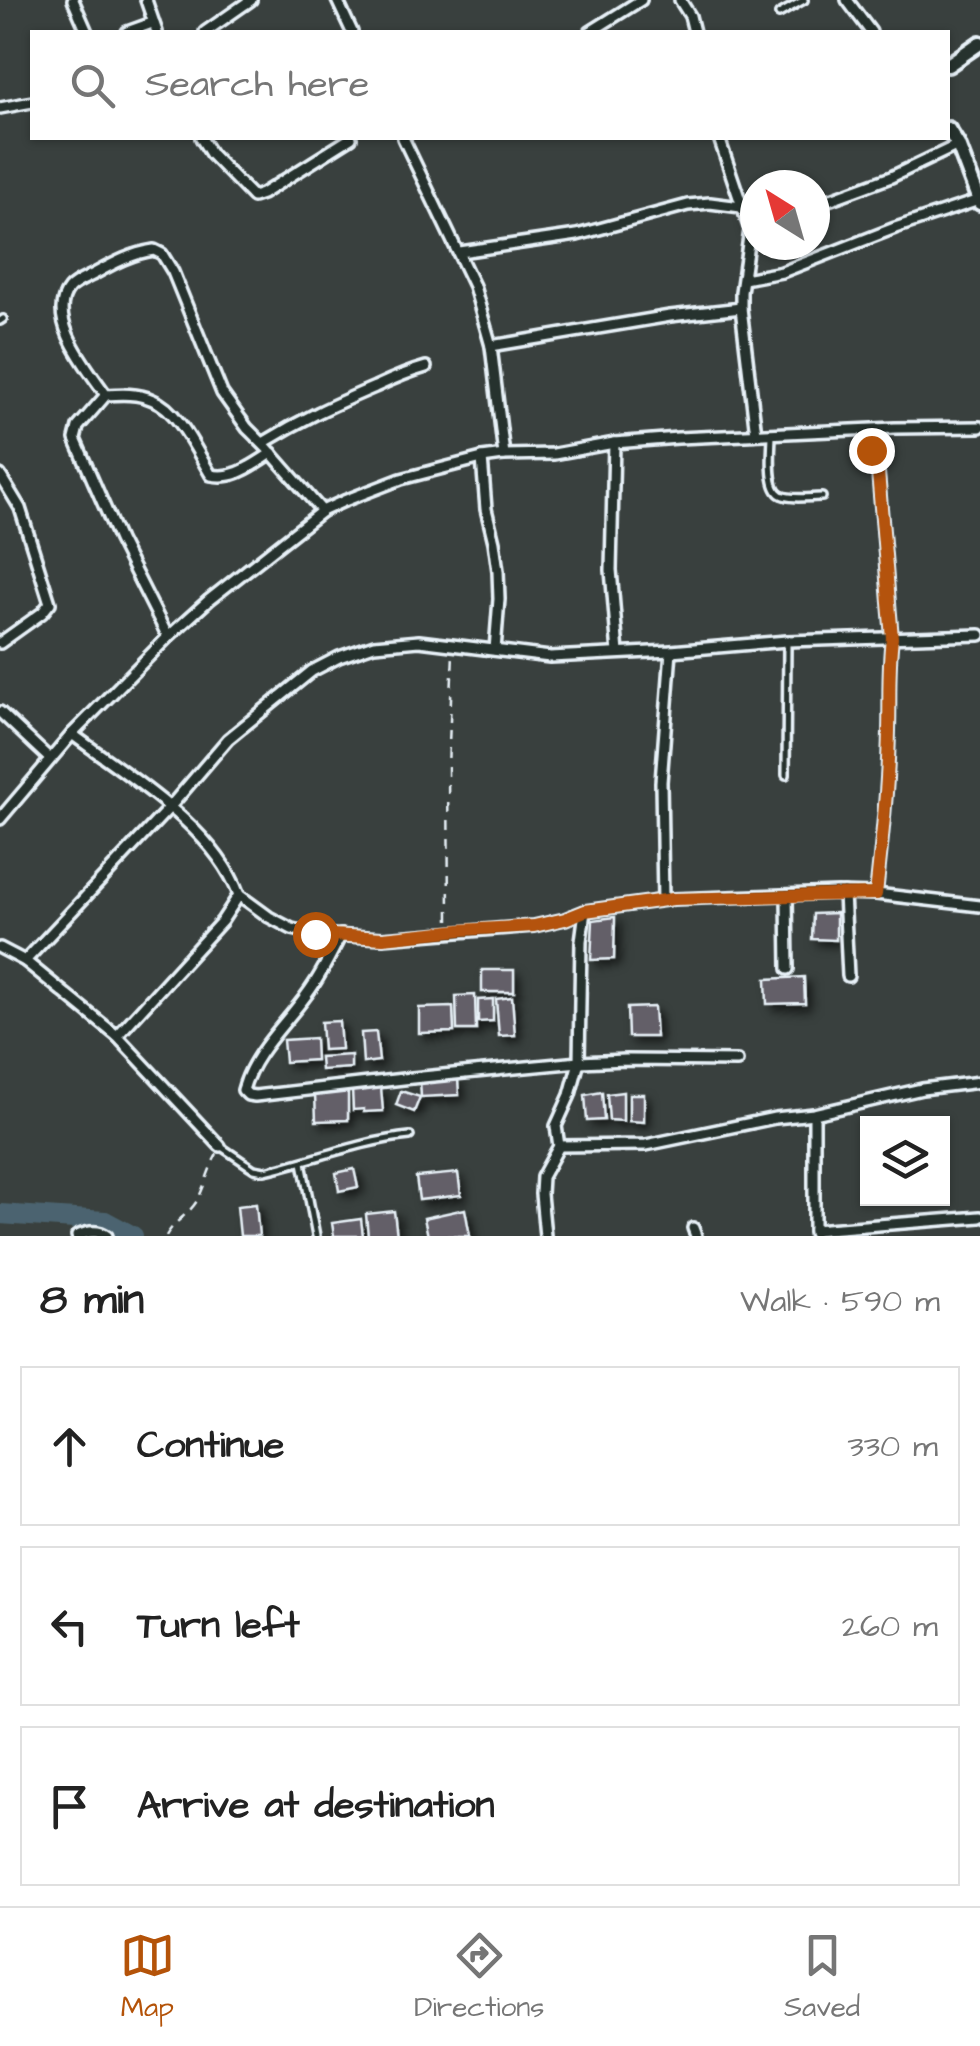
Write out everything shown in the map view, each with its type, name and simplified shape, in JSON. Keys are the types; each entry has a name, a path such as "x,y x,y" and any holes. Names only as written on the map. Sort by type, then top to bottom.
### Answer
{"street":[{"path":"73,0 86,30"},
{"path":"146,0 155,28"},
{"path":"210,30 252,0"},
{"path":"338,0 351,30"},
{"path":"593,30 641,0"},
{"path":"680,0 694,30"},
{"path":"847,0 870,30"},
{"path":"950,64 980,43"},
{"path":"0,108 30,102"},
{"path":"744,280 782,272 895,228 980,202 950,132"},
{"path":"202,140 253,197 348,140"},
{"path":"404,140 474,286 491,346 504,455"},
{"path":"721,140 740,204"},
{"path":"830,200 958,145"},
{"path":"460,252 577,235 688,205 740,207"},
{"path":"106,394 66,330 62,301 71,286 154,250 162,254 172,272 222,392 247,428 322,511"},
{"path":"747,260 741,308 756,434"},
{"path":"491,346 741,308"},
{"path":"263,443 330,405 426,367"},
{"path":"168,637 119,540 75,439 78,427 106,394 130,394 154,400 170,410 210,475 236,474 272,453"},
{"path":"0,820 72,734 168,637 322,511 344,500 400,479 504,455 554,454 614,444 756,434 980,427"},
{"path":"864,430 878,472 892,638 888,664 886,808 876,894"},
{"path":"614,444 611,570 618,654"},
{"path":"482,458 486,509 498,571 496,650"},
{"path":"0,475 20,508 50,603 42,614 0,643"},
{"path":"25,961 169,808 228,739 312,671 374,645 419,641 550,658 786,641 980,635"},
{"path":"663,900 662,782 671,651"},
{"path":"0,712 50,759"},
{"path":"72,734 192,827 218,854 239,895 292,929 383,938 534,926 585,911 663,900 844,893 980,906"},
{"path":"844,893 848,976"},
{"path":"117,1036 222,921 239,895"},
{"path":"787,895 788,969"},
{"path":"546,1236 540,1194 542,1177 559,1146 556,1126 579,1062 585,911"},
{"path":"341,936 314,986 262,1052 245,1083 248,1095 579,1062 737,1061"},
{"path":"0,948 25,961 117,1036 220,1146"},
{"path":"559,1146 646,1144 814,1114 922,1088 980,1082"},
{"path":"814,1114 814,1233 980,1217"},
{"path":"905,1223 906,1236"},
{"path":"77,1236 90,1231 101,1231 107,1236"}],"lane":[{"path":"779,14 804,0"},
{"path":"772,434 772,481 776,491 786,497 822,497"},
{"path":"786,641 786,775"},
{"path":"220,1146 254,1169 266,1171 366,1142 410,1136"},
{"path":"302,1162 316,1236"}],"path":[{"path":"449,932 448,768 453,645"},
{"path":"166,1236 197,1200 220,1146"}],"building":[{"path":"836,913 836,940 812,939 813,914"},
{"path":"615,917 614,959 591,960 593,920"},
{"path":"482,970 514,970 514,992 482,992"},
{"path":"804,977 805,1003 767,1004 766,979"},
{"path":"475,995 476,1030 457,1030 456,996"},
{"path":"512,997 515,1035 499,1036 496,999"},
{"path":"493,999 493,1021 478,1022 478,1000"},
{"path":"453,1007 454,1032 419,1033 419,1008"},
{"path":"654,1007 656,1037 628,1037 627,1008"},
{"path":"339,1021 341,1049 323,1050 321,1022"},
{"path":"376,1032 379,1061 363,1063 361,1033"},
{"path":"315,1038 316,1060 285,1062 283,1040"},
{"path":"351,1055 351,1068 321,1070 320,1057"},
{"path":"458,1078 459,1095 421,1097 420,1080"},
{"path":"381,1087 383,1111 353,1110 352,1089"},
{"path":"401,1091 420,1097 414,1112 396,1105"},
{"path":"348,1092 348,1120 316,1121 315,1093"},
{"path":"602,1092 604,1120 587,1121 585,1095"},
{"path":"623,1092 623,1121 609,1120 607,1094"},
{"path":"629,1094 644,1094 644,1122 629,1121"},
{"path":"354,1169 358,1187 339,1191 336,1173"},
{"path":"458,1173 461,1195 419,1200 416,1177"},
{"path":"256,1204 259,1236 240,1236 237,1206"},
{"path":"465,1209 470,1236 428,1236 424,1218"},
{"path":"394,1211 397,1236 368,1236 366,1214"},
{"path":"361,1219 363,1236 334,1236 332,1223"}],"waterway":[{"path":"0,1214 105,1221 133,1236"}],"route":[{"path":"315,934 383,938 534,926 585,911 673,899 876,894 886,808 888,664 892,638 878,472 871,450"}]}
